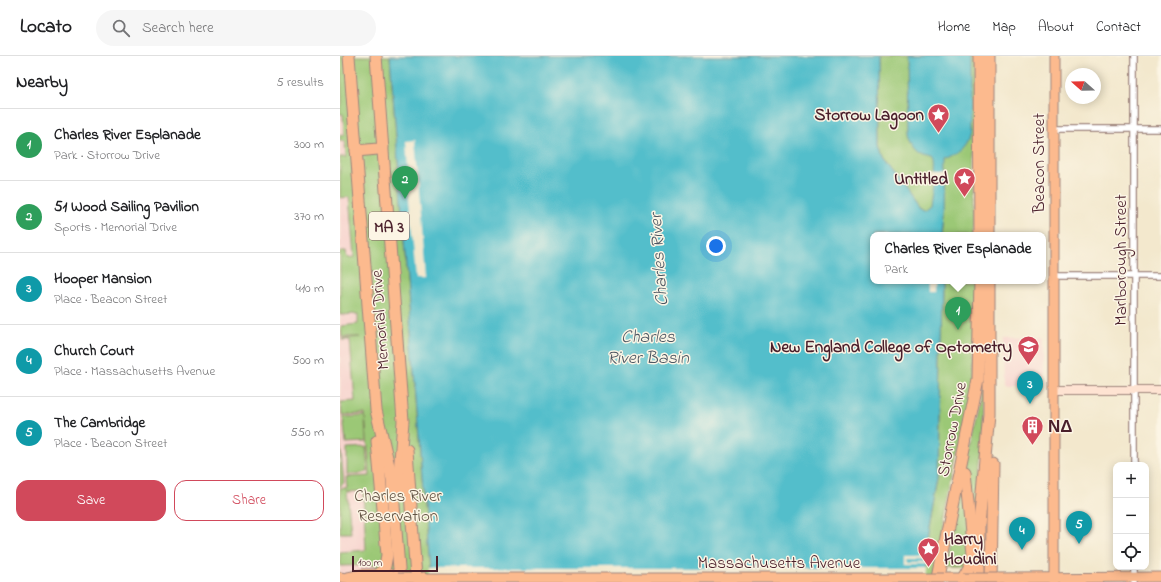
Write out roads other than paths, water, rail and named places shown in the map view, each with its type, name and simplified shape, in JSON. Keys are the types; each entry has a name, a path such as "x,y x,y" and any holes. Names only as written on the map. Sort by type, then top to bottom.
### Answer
{"highway":[{"name":"Memorial Drive","path":"349,56 376,410 392,479 403,579"},
{"name":"Memorial Drive","path":"376,56 403,431 399,484 403,579"},
{"path":"979,56 980,232"},
{"path":"989,56 989,232"},
{"path":"356,151 378,149 383,147"},
{"name":"Storrow Drive","path":"937,582 964,453 979,369 980,284"},
{"name":"Storrow Drive","path":"979,582 979,526 986,469 990,397 989,284"},
{"path":"990,397 993,425 994,580"},
{"path":"376,410 387,555 385,566 403,579"},
{"path":"963,578 973,556 968,515 964,453"}],"main road":[{"name":"Beacon Street","path":"1054,56 1054,580"},
{"path":"1054,390 1161,390"},
{"name":"Massachusetts Avenue","path":"343,577 358,574 403,579 963,578 994,580 1054,580 1134,579 1161,577"}],"street":[{"name":"Marlborough Street","path":"1134,56 1134,462"},
{"path":"1054,129 1161,129"},
{"path":"1054,276 1161,276"}],"water":[{"name":"Charles River Basin","path":"390,56 879,56 880,147 884,160 919,209 924,210 930,205 934,163 932,159 921,156 916,151 908,135 907,56 970,56 970,134 966,144 953,156 945,160 942,232 870,232 870,284 942,284 939,478 926,549 927,560 923,582 429,570"}],"place":[{"name":"Storrow Lagoon","path":"939,134"},
{"name":"Untitled","path":"964,198"},
{"name":"51 Wood Sailing Pavilion","path":"405,199"},
{"name":"Charles River Esplanade","path":"958,330"},
{"name":"New England College of Optometry","path":"1028,366"},
{"name":"Hooper Mansion","path":"1030,404"},
{"name":"ΝΔ","path":"1032,446"},
{"name":"The Cambridge","path":"1079,544"},
{"name":"Church Court","path":"1022,550"},
{"name":"Harry Houdini","path":"929,568"}],"water label":[{"name":"Charles River","path":"658,260"}],"park label":[{"name":"Charles River Reservation","path":"398,505"}]}
